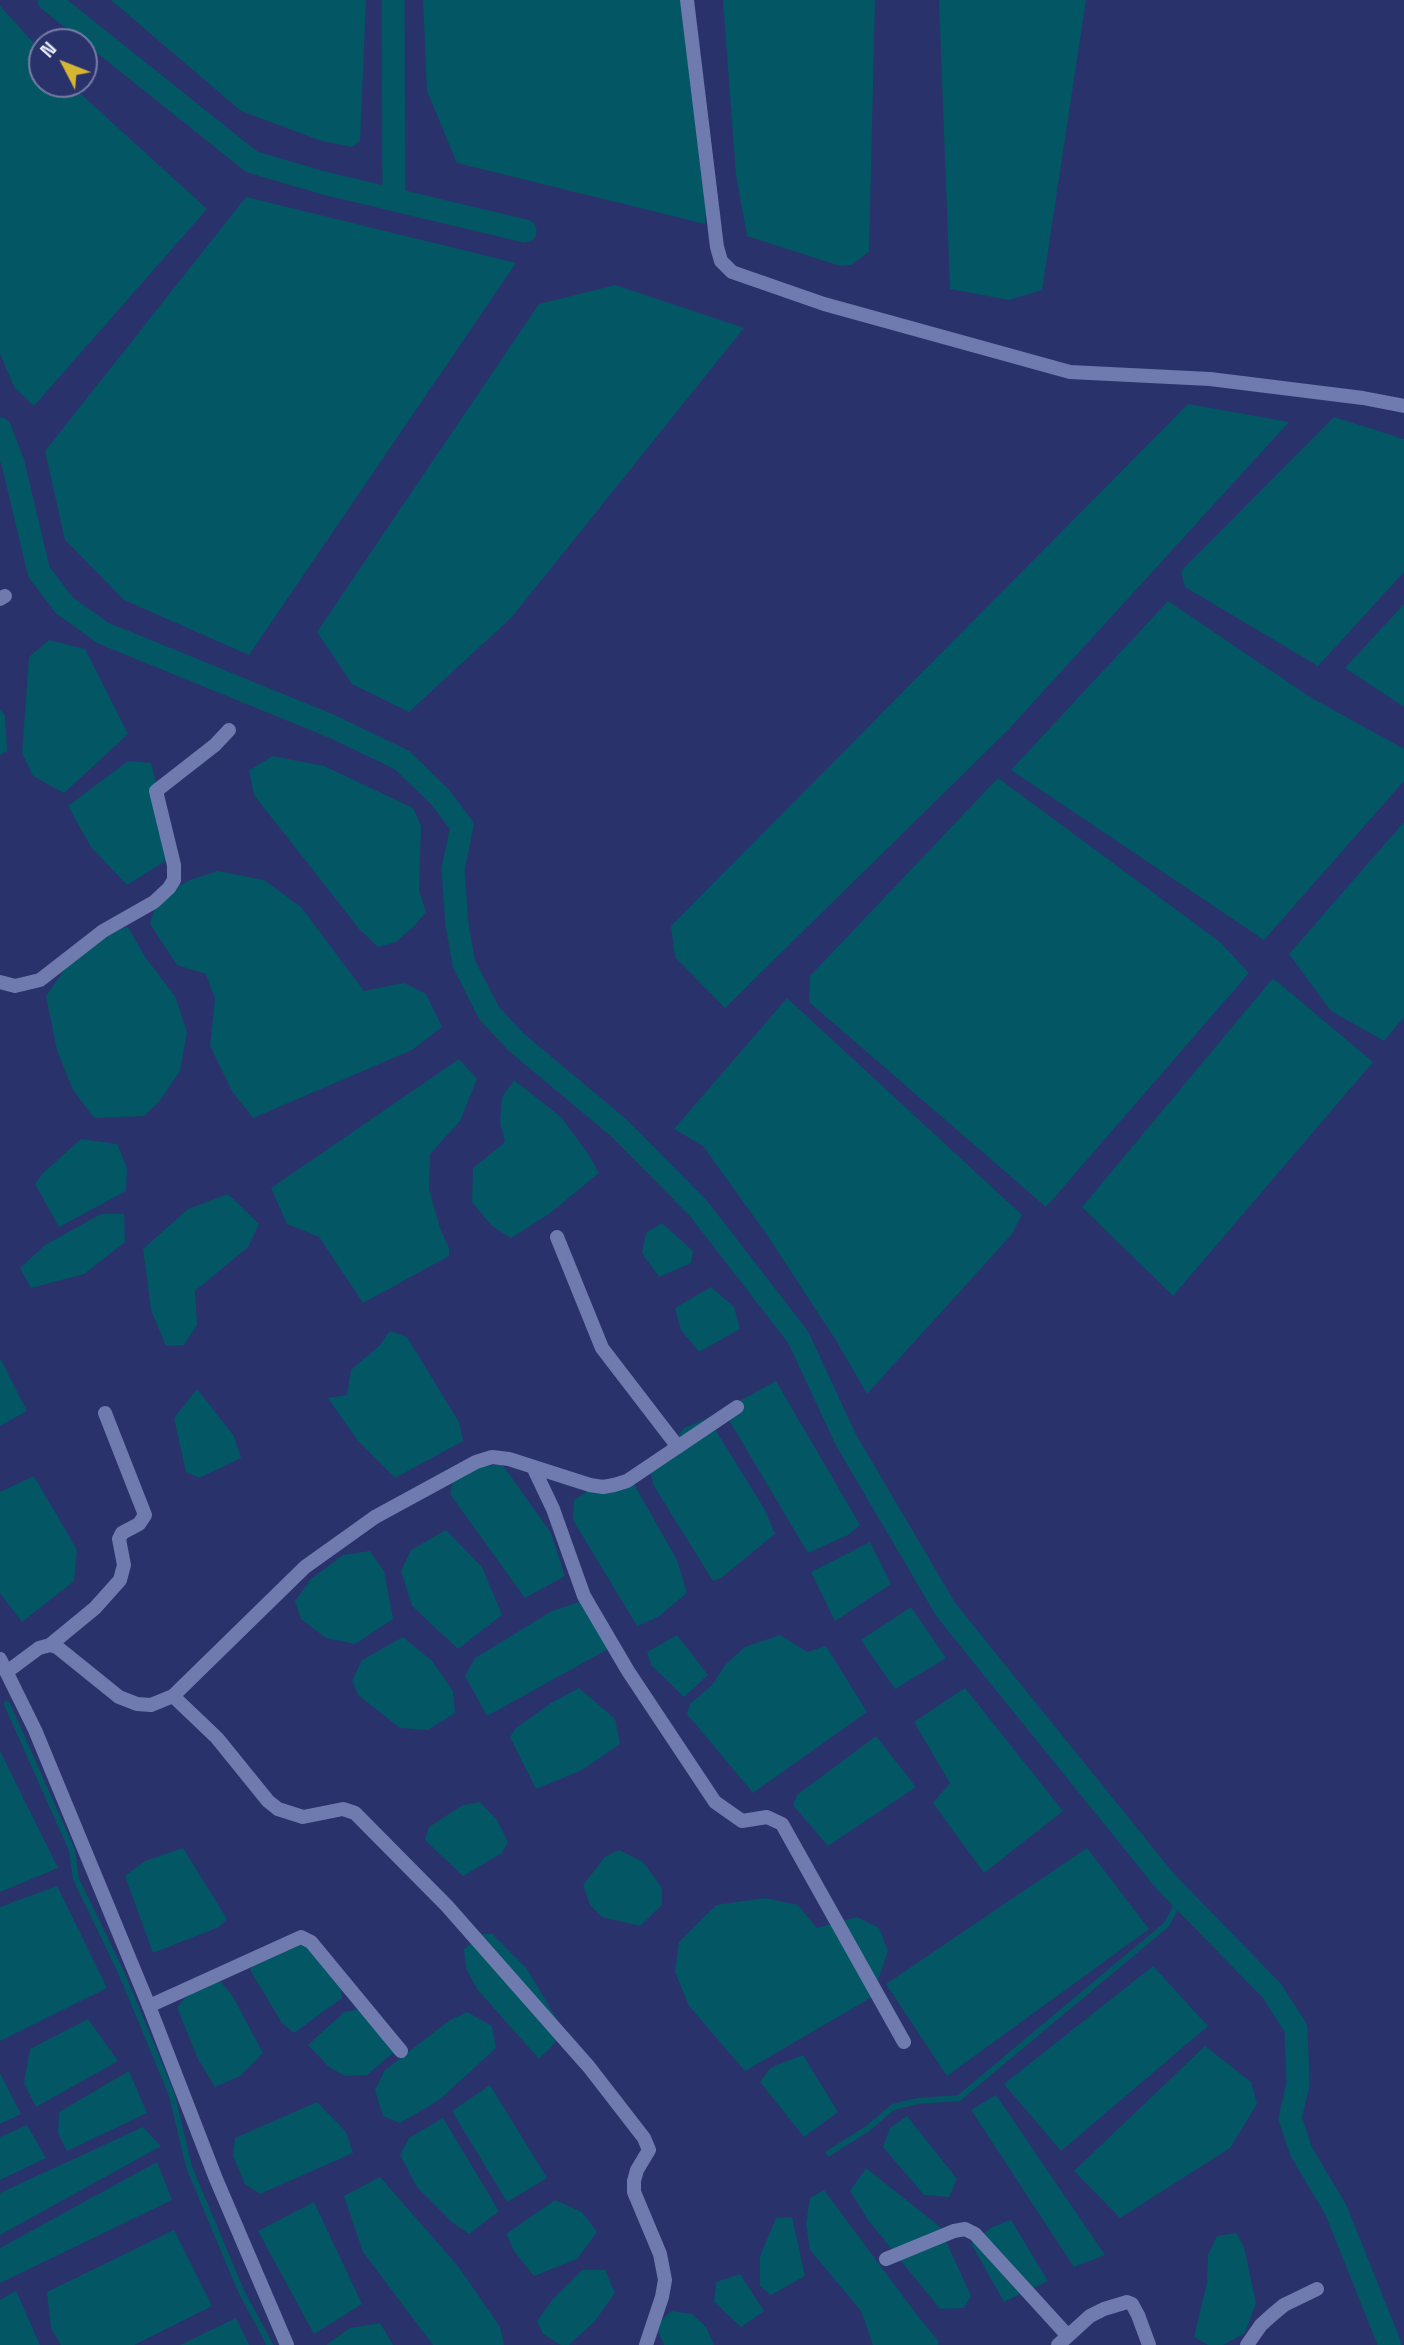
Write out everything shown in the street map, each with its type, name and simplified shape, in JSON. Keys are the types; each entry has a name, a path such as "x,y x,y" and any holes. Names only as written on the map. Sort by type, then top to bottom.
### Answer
{"street":[{"path":"688,0 717,247 721,261 733,272 824,304 1070,372 1210,379 1363,398 1404,406"},
{"path":"0,982 15,986 40,980 103,930 154,902 169,888 174,880 174,865 156,791 215,745 229,730"},
{"path":"557,1237 602,1349 678,1447"},
{"path":"50,1646 64,1651 119,1697 137,1704 151,1705 173,1696 305,1567 375,1517 476,1462 492,1457 509,1459 534,1469 603,1487 627,1481 737,1407"},
{"path":"105,1413 145,1515 139,1524 122,1534 119,1539 124,1565 120,1580 95,1608 50,1646 39,1648 4,1665 35,1730 149,2006 211,2167 287,2345"},
{"path":"534,1469 553,1509 584,1597 628,1671 715,1802 742,1821 767,1817 782,1824 904,2042"},
{"path":"173,1696 217,1738 268,1801 278,1809 303,1817 343,1809 355,1813 456,1916 589,2067 644,2138 649,2150 634,2181 635,2192 660,2254 665,2280 663,2297 646,2345"},
{"path":"149,2006 301,1937 312,1942 401,2051"},
{"path":"886,2259 964,2229 975,2234 1063,2341 1090,2316 1128,2302 1139,2315 1149,2345"},
{"path":"1247,2345 1261,2325 1284,2305 1317,2289"}],"shaded area":[{"path":"111,0 366,0 360,141 352,147 322,141 241,111"},
{"path":"423,0 681,0 707,195 705,224 457,163 427,91"},
{"path":"723,0 875,0 869,252 851,265 840,266 747,236 736,175"},
{"path":"939,0 1086,0 1042,290 1009,300 950,289"},
{"path":"0,6 28,37 28,98 85,98 207,209 34,406 14,387 0,354"},
{"path":"246,197 516,263 249,655 124,600 65,540 45,451"},
{"path":"615,285 744,328 511,618 409,712 352,684 317,632 539,304"},
{"path":"1188,404 1289,422 1008,730 725,1008 675,957 671,926"},
{"path":"1334,417 1404,439 1404,572 1318,666 1185,587 1181,571"},
{"path":"1168,601 1310,697 1404,749 1404,781 1264,940 1011,770"},
{"path":"1404,604 1404,707 1345,668"},
{"path":"49,640 85,649 128,734 64,793 33,776 22,753 29,657"},
{"path":"0,709 5,715 7,751 0,755"},
{"path":"273,756 324,766 413,808 421,826 419,891 426,912 396,942 378,947 360,930 254,795 249,770"},
{"path":"128,761 151,763 175,855 127,885 91,847 68,806"},
{"path":"998,778 1220,942 1249,973 1046,1207 809,1002 810,976"},
{"path":"1404,822 1404,1017 1384,1041 1331,1011 1289,954"},
{"path":"218,871 264,880 301,907 364,991 404,983 426,994 442,1027 412,1050 253,1118 232,1091 210,1046 215,999 206,974 177,965 150,924 155,907 173,889"},
{"path":"128,927 145,957 175,996 187,1032 180,1071 159,1102 144,1116 94,1118 73,1090 57,1050 46,996 71,960 104,933"},
{"path":"1273,978 1373,1062 1173,1296 1082,1207"},
{"path":"787,998 1022,1215 1012,1234 867,1394 837,1342 767,1235 703,1146 674,1129"},
{"path":"459,1059 477,1079 460,1121 430,1154 429,1189 440,1228 449,1248 449,1256 363,1303 319,1237 287,1224 271,1188"},
{"path":"514,1080 561,1117 599,1173 549,1214 511,1238 492,1226 472,1202 473,1168 505,1142 500,1123 502,1097"},
{"path":"81,1139 117,1144 127,1168 126,1191 59,1227 35,1184 43,1173"},
{"path":"228,1194 259,1224 248,1247 195,1291 197,1325 184,1345 166,1346 151,1310 143,1249 188,1209"},
{"path":"101,1214 124,1214 125,1242 84,1274 31,1288 20,1268 45,1245"},
{"path":"662,1223 693,1251 691,1263 659,1277 642,1253 646,1233"},
{"path":"711,1287 734,1307 740,1329 699,1352 681,1330 675,1308"},
{"path":"390,1331 407,1337 459,1422 463,1441 395,1478 358,1441 328,1398 347,1395 351,1370 379,1346"},
{"path":"0,1358 27,1411 0,1426"},
{"path":"776,1381 860,1525 848,1535 808,1553 723,1410"},
{"path":"197,1389 234,1436 241,1458 199,1478 186,1472 174,1418"},
{"path":"708,1418 765,1510 775,1534 721,1578 713,1581 654,1486 649,1466 684,1428"},
{"path":"502,1464 551,1533 565,1576 525,1598 450,1494 454,1478 480,1467"},
{"path":"34,1476 77,1550 74,1581 22,1622 0,1593 0,1492"},
{"path":"631,1479 677,1560 687,1593 658,1617 637,1626 573,1520 574,1500 603,1482"},
{"path":"446,1530 482,1567 502,1615 458,1649 412,1606 401,1571 411,1550"},
{"path":"870,1542 891,1584 835,1621 811,1572"},
{"path":"370,1551 384,1571 393,1619 355,1644 326,1638 301,1619 295,1601 311,1579 343,1555"},
{"path":"579,1602 606,1629 610,1648 487,1716 465,1676 475,1658 552,1611"},
{"path":"911,1607 946,1658 895,1689 861,1640"},
{"path":"677,1635 708,1675 684,1697 651,1665 647,1652"},
{"path":"780,1635 807,1652 826,1646 867,1712 753,1793 687,1714 690,1704 712,1685 726,1664 745,1647"},
{"path":"403,1637 432,1661 453,1691 455,1713 428,1730 400,1728 358,1695 352,1681 362,1660"},
{"path":"579,1688 615,1719 620,1744 582,1770 536,1789 510,1737 516,1728 551,1703"},
{"path":"965,1688 1063,1811 984,1873 933,1803 950,1783 914,1722"},
{"path":"876,1736 916,1787 828,1846 793,1805 797,1795"},
{"path":"0,1751 58,1868 0,1892"},
{"path":"480,1802 497,1820 508,1842 502,1853 463,1876 425,1840 429,1827 463,1805"},
{"path":"183,1848 227,1919 219,1927 153,1953 125,1876 145,1861"},
{"path":"1087,1848 1149,1929 947,2076 886,1984"},
{"path":"619,1850 643,1862 662,1888 662,1905 640,1926 602,1917 590,1905 583,1885 605,1857"},
{"path":"57,1886 107,1988 0,2041 0,1907"},
{"path":"765,1898 798,1905 817,1928 857,1917 879,1928 888,1951 872,1997 745,2071 689,2006 675,1972 679,1942 716,1905"},
{"path":"482,1934 492,1934 527,1969 558,2021 557,2041 539,2059 477,1989 466,1968 464,1949"},
{"path":"312,1935 341,1979 342,1998 294,2033 282,2023 250,1970 254,1960"},
{"path":"1153,1966 1208,2026 1061,2151 1004,2084"},
{"path":"220,1981 232,1995 263,2053 240,2076 215,2087 198,2059 177,2007 192,1990"},
{"path":"369,2007 394,2052 367,2075 345,2076 329,2067 308,2045 344,2012"},
{"path":"467,2012 492,2026 496,2048 439,2100 400,2123 383,2116 375,2090 385,2070 450,2020"},
{"path":"88,2019 118,2061 36,2107 24,2083 30,2049"},
{"path":"1205,2046 1251,2082 1257,2104 1230,2148 1120,2218 1074,2171"},
{"path":"803,2055 838,2112 804,2137 760,2082 770,2068"},
{"path":"129,2071 147,2113 67,2151 58,2133 59,2112"},
{"path":"0,2073 21,2114 0,2124"},
{"path":"490,2085 547,2178 507,2202 452,2111"},
{"path":"996,2095 1105,2255 1074,2267 971,2110"},
{"path":"317,2102 346,2132 353,2153 260,2194 245,2184 233,2156 235,2138"},
{"path":"907,2116 957,2179 949,2197 924,2195 883,2147 890,2128"},
{"path":"443,2118 499,2211 469,2234 453,2223 417,2187 400,2155 409,2138"},
{"path":"27,2125 46,2158 0,2180 0,2137"},
{"path":"143,2127 161,2146 0,2235 0,2193"},
{"path":"157,2162 172,2200 0,2283 0,2248"},
{"path":"866,2168 939,2226 971,2296 964,2308 940,2309 868,2220 850,2191"},
{"path":"380,2177 458,2266 500,2327 504,2345 433,2345 363,2252 344,2196"},
{"path":"824,2190 939,2342 938,2345 873,2345 861,2311 810,2250 806,2224 810,2198"},
{"path":"555,2200 582,2212 597,2232 577,2259 534,2276 514,2251 506,2234"},
{"path":"314,2202 362,2304 314,2334 258,2231"},
{"path":"792,2217 805,2276 771,2295 760,2286 760,2256 776,2218"},
{"path":"1011,2220 1048,2281 1004,2302 971,2243 992,2227"},
{"path":"174,2230 212,2306 134,2345 61,2345 51,2328 47,2292"},
{"path":"1236,2233 1244,2247 1256,2303 1245,2333 1223,2345 1208,2345 1194,2337 1207,2282 1208,2255 1217,2236"},
{"path":"582,2270 605,2270 615,2293 595,2321 569,2345 561,2345 543,2334 537,2321 553,2299"},
{"path":"740,2274 764,2311 741,2327 714,2302 716,2282"},
{"path":"16,2291 40,2345 0,2345 0,2300"},
{"path":"671,2311 692,2314 706,2327 714,2345 664,2345 656,2326"},
{"path":"236,2318 249,2345 180,2345"},
{"path":"380,2323 393,2345 326,2345 350,2328"}],"waterway":[{"path":"49,0 252,162 324,183 525,231"},
{"path":"393,0 394,200"},
{"path":"0,429 13,463 39,572 64,605 103,633 331,726 402,760 440,797 462,826 453,869 457,925 464,964 489,1013 516,1042 619,1128 699,1209 798,1337 846,1440 946,1610 1165,1881 1272,1991 1296,2028 1298,2084 1290,2118 1301,2151 1336,2210 1390,2345"},
{"path":"7,1704 72,1850 76,1879 121,1972 172,2095 189,2167 241,2291 270,2345"},
{"path":"829,2153 867,2129 893,2107 918,2101 959,2098 1166,1925 1181,1898"}]}
